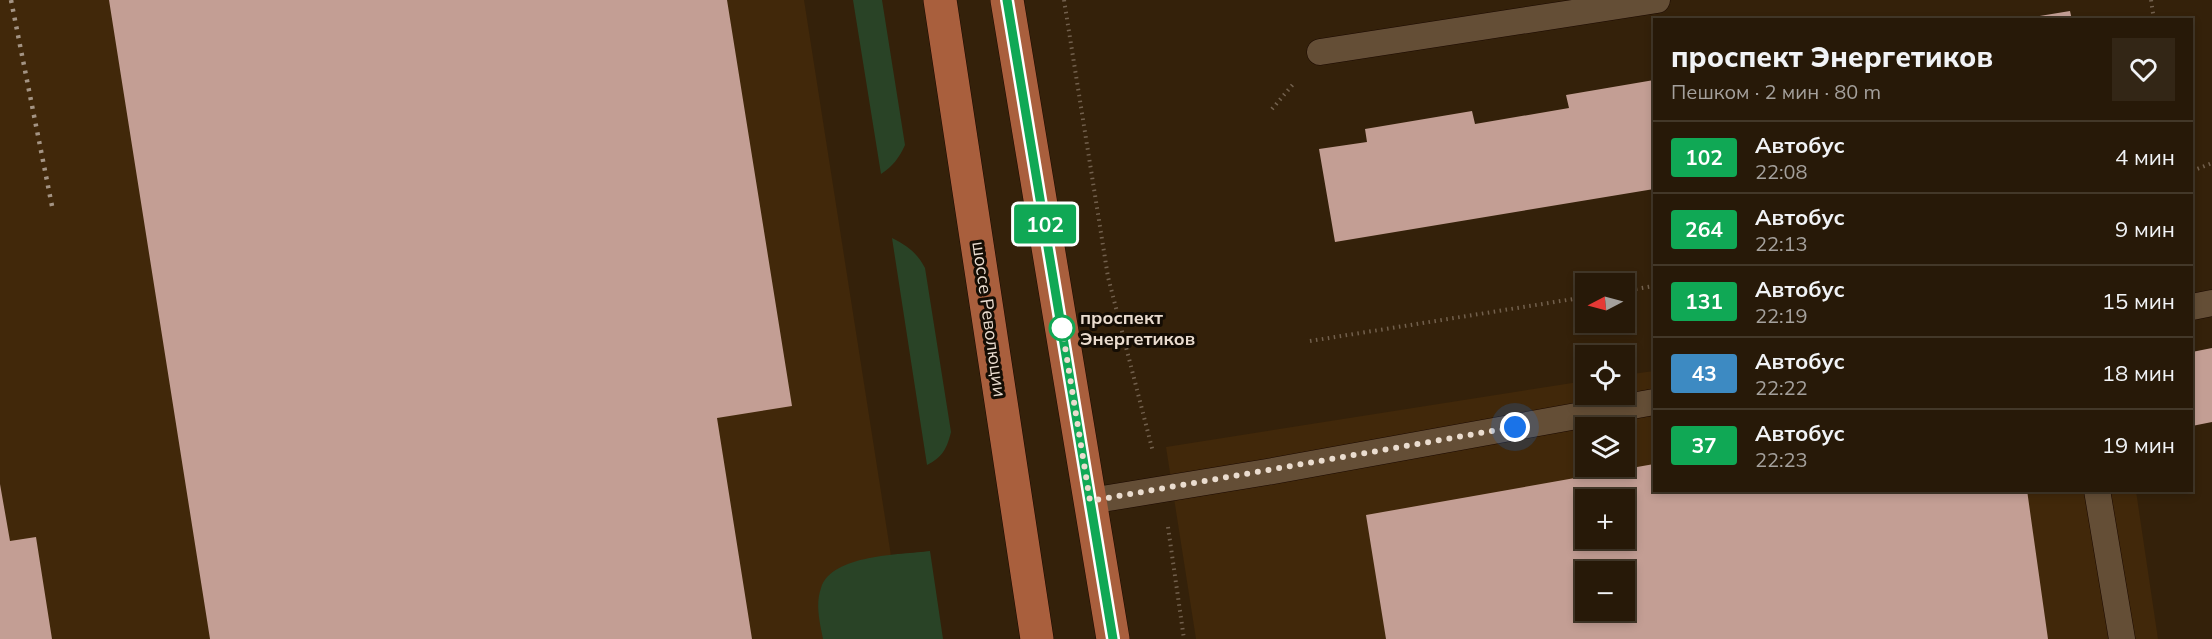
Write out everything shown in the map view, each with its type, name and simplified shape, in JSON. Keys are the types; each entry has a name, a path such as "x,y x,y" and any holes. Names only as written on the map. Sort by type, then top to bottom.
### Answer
{"main road":[{"name":"шоссе Революции","path":"940,0 1037,639"},
{"path":"1007,0 1113,639"}],"lane":[{"path":"1320,52 1657,0"},
{"path":"2193,307 2212,303"},
{"path":"1090,501 1653,402"},
{"path":"2097,492 2122,639"}],"path":[{"path":"1064,0 1108,277 1163,489 1184,639"},
{"path":"2151,0 2154,18"},
{"path":"2193,171 2212,163"},
{"path":"1635,289 1653,286"},
{"path":"1310,341 1575,299"}],"shaded area":[{"path":"0,0 804,0 904,639 0,639"},
{"path":"1653,371 1653,492 2136,492 2158,639 1196,639 1166,447 1575,383 1575,405 1635,405 1635,374"}],"green space":[{"path":"853,0 882,0 905,145 895,161 881,174"},
{"path":"892,238 912,250 925,268 951,432 944,452 927,465"},
{"path":"930,551 943,639 823,639 818,601 821,588 838,568 868,558"}],"building":[{"path":"109,0 727,0 792,406 717,418 752,639 210,639"},
{"path":"2070,11 2072,18 2027,18"},
{"path":"1653,80 1653,189 1335,242 1319,149 1367,142 1365,129 1472,111 1475,124 1569,108 1566,95"},
{"path":"2212,348 2212,422 2193,426 2193,352"},
{"path":"1653,464 1653,492 2027,492 2048,639 1386,639 1366,515 1581,477 1635,477 1635,467"},
{"path":"0,484 10,541 36,537 52,639 0,639"}],"railway":[{"path":"11,0 53,211"}],"bus line":[{"name":"102","path":"1007,0 1113,639"}],"place":[{"name":"проспект Энергетиков","path":"1062,328"}],"route":[{"path":"1062,328 1090,501 1515,427"}]}
